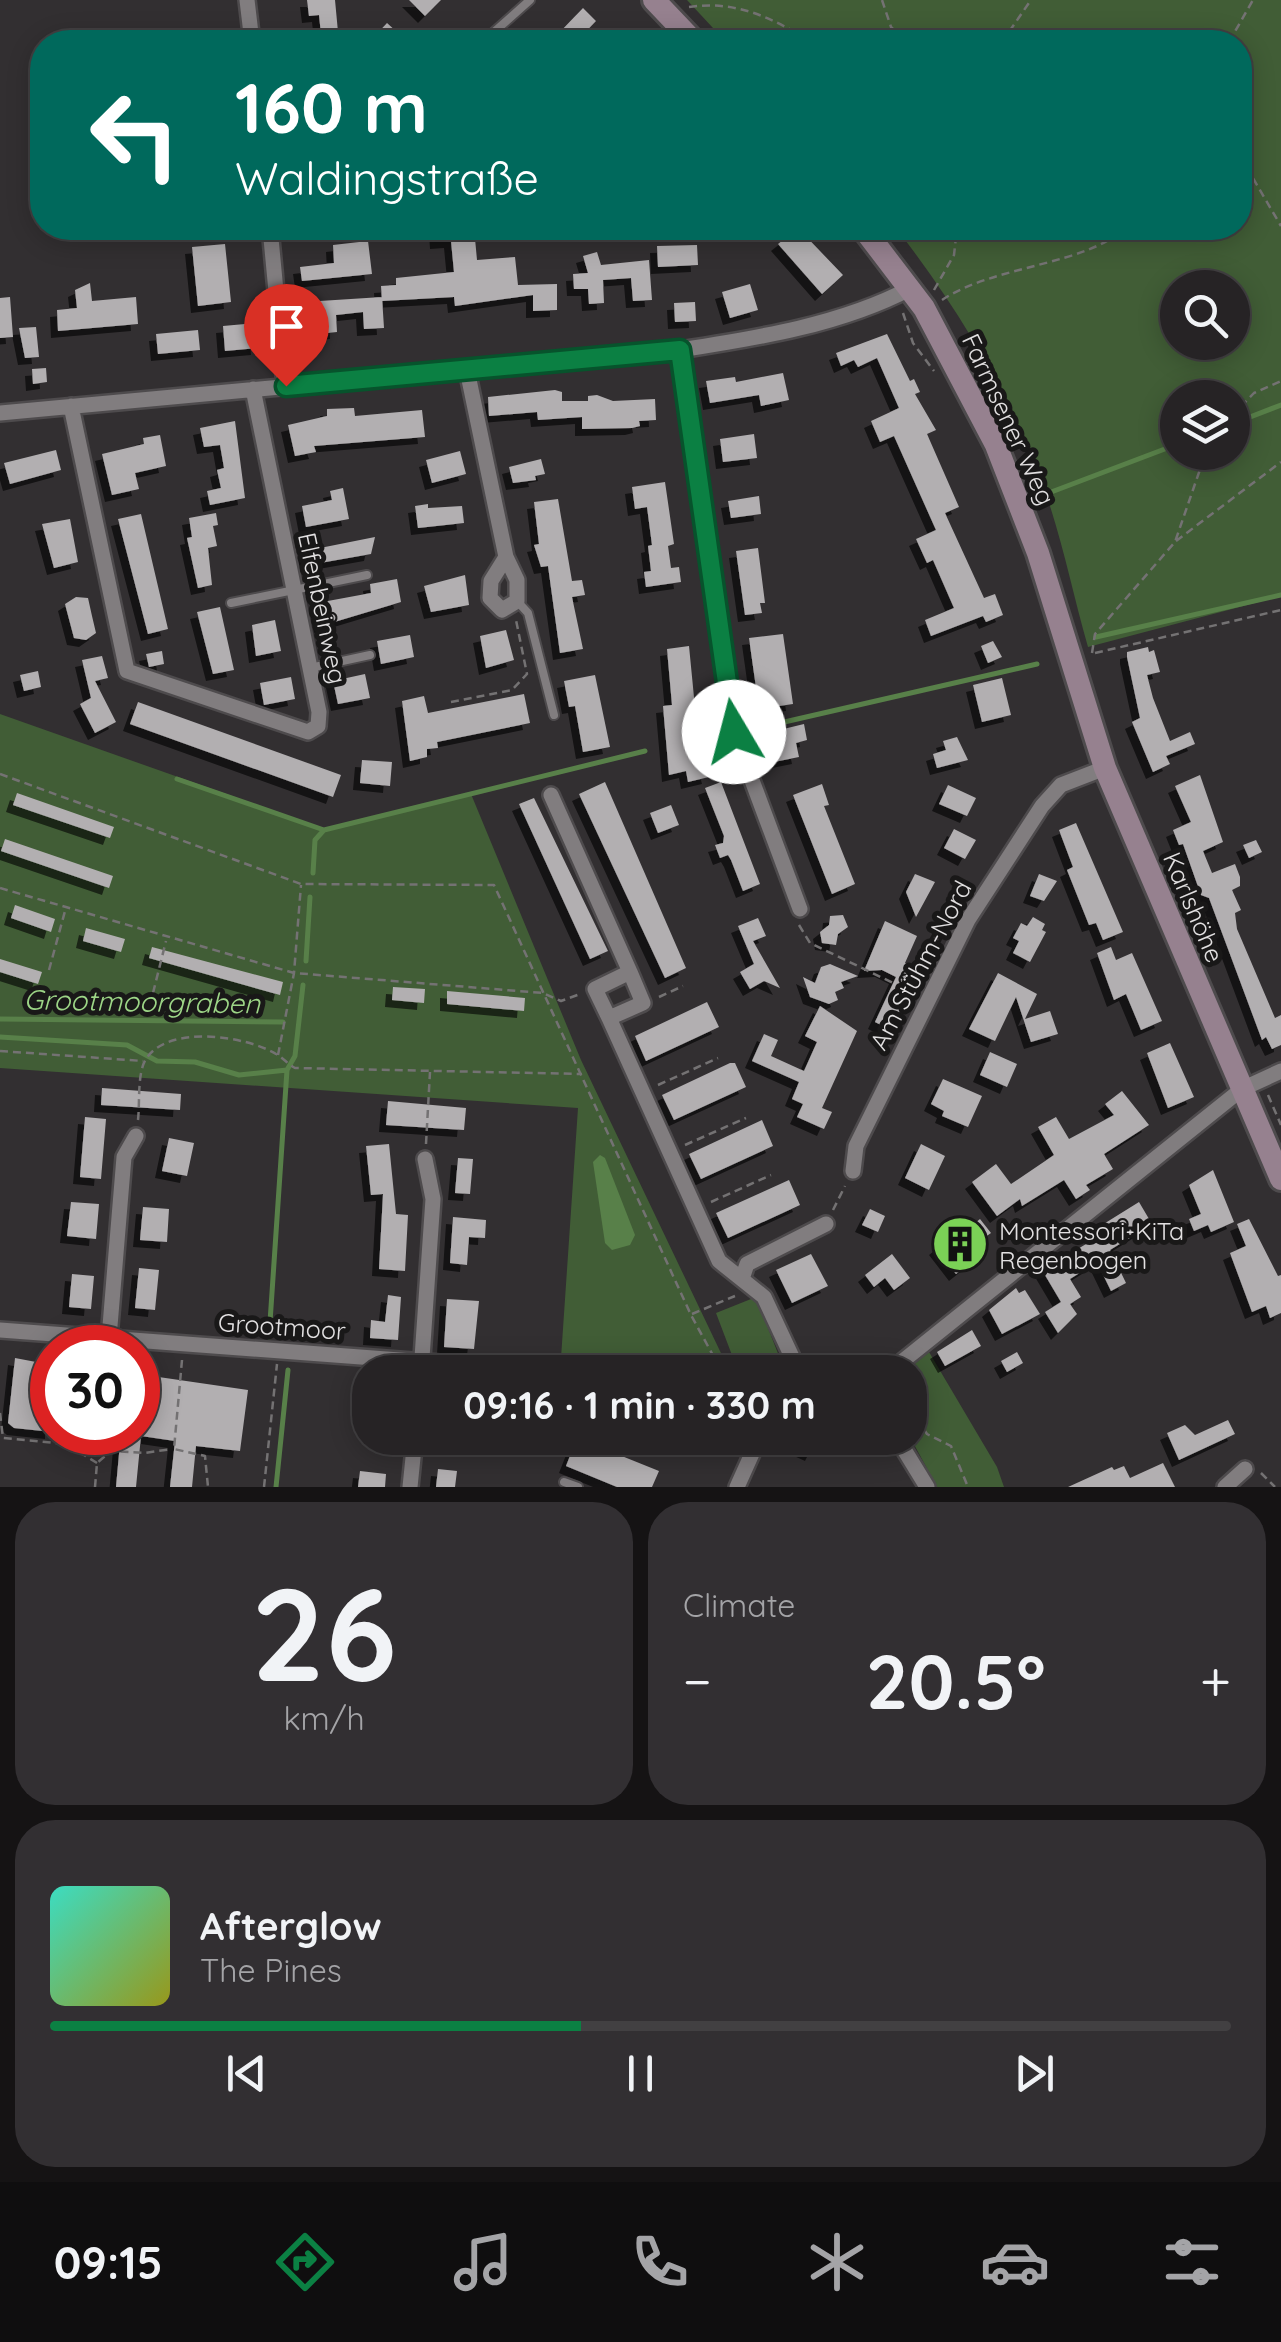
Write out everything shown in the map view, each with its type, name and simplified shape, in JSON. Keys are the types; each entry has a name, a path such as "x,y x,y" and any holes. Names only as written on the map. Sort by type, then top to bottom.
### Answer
{"main road":[{"path":"654,0 683,30"},
{"name":"Farmsener Weg","path":"874,240 922,290 996,445 1076,654"},
{"name":"Karlshöhe","path":"1076,654 1105,768 1281,1179"}],"street":[{"path":"248,0 251,30"},
{"path":"271,240 286,386"},
{"path":"0,412 680,350 760,338 922,290"},
{"path":"680,350 734,732 800,909"},
{"path":"467,370 506,557 518,580 515,602 502,610 490,598 490,581 506,557"},
{"name":"Elfenbeinweg","path":"70,406 127,672 308,732 318,726 319,712 253,389"},
{"name":"Am Stühm-Nord","path":"852,1172 856,1146 968,920 1042,806 1061,785 1105,768"},
{"path":"550,795 644,1004 609,1018"},
{"path":"630,972 595,989 719,1260 764,1297 791,1355"},
{"path":"910,1355 1242,1089 1281,1071"},
{"path":"110,1325 124,1158 136,1136"},
{"path":"423,1355 434,1199 424,1159"},
{"path":"742,1279 747,1264 826,1224"},
{"name":"Grootmoor","path":"0,1330 30,1332"},
{"name":"Grootmoor","path":"160,1342 352,1360"},
{"path":"410,1487 413,1455"},
{"path":"737,1487 751,1455"},
{"path":"908,1455 927,1487"},
{"path":"1225,1487 1245,1469"}],"lane":[{"path":"496,30 530,0"},
{"path":"232,603 367,574"},
{"path":"515,602 528,613 554,715"},
{"path":"310,668 370,654"},
{"path":"564,1482 578,1487"}],"path":[{"path":"882,0 895,30"},
{"path":"1010,30 1031,0"},
{"path":"1236,30 1254,0"},
{"path":"684,11 722,2 775,19 793,30"},
{"path":"1252,176 1281,226"},
{"path":"922,290 954,255 956,240"},
{"path":"939,302 986,276 1112,240"},
{"path":"904,320 930,368"},
{"path":"1250,397 1281,380"},
{"path":"1092,654 1095,634 1175,542 1281,462"},
{"path":"1175,542 1200,470"},
{"path":"451,702 512,690 527,674 515,602"},
{"path":"1076,654 1092,654 1281,610"},
{"path":"0,774 301,884 494,884 713,1355"},
{"path":"278,1055 294,973 301,884"},
{"path":"0,888 167,940 294,973 543,993 561,1001 595,989"},
{"path":"800,909 799,928 810,943 926,999"},
{"path":"49,970 66,910"},
{"path":"154,993 167,940"},
{"path":"644,1004 684,986"},
{"path":"136,1136 144,1061 158,1046 178,1039 249,1044 278,1055 295,1068 582,1074"},
{"path":"0,1051 144,1061"},
{"path":"643,1092 718,1058"},
{"path":"424,1159 430,1071"},
{"path":"670,1152 746,1118"},
{"path":"826,1224 852,1172"},
{"path":"696,1209 772,1176"},
{"path":"691,1315 735,1297 742,1279"},
{"path":"174,1448 183,1344"},
{"path":"264,1487 276,1370"},
{"path":"0,1413 3,1438 66,1444 97,1462"},
{"path":"927,1434 952,1446 968,1487"},
{"path":"95,1487 97,1462 111,1451 144,1453 174,1448 205,1456 208,1487"},
{"path":"1245,1469 1271,1479 1275,1487"}],"shaded area":[{"path":"687,0 1281,0 1281,596 1088,647 1054,518 1034,463 1002,392 963,324 905,240 1252,240 1252,30 715,30"},
{"path":"0,714 325,829 471,794 581,1060 722,1355 561,1355 578,1108 0,1068"},
{"path":"600,1155 605,1158 635,1235 630,1245 612,1250 605,1243 593,1162"},
{"path":"756,1297 779,1355 732,1355 716,1313"},
{"path":"929,1352 997,1467 1004,1487 937,1487 920,1455 927,1455 925,1355"}],"building":[{"path":"307,0 335,0 338,30 321,30 319,15 309,16"},
{"path":"409,0 441,0 425,16"},
{"path":"583,8 596,21 587,30 562,30"},
{"path":"437,240 475,240 477,260 515,257 518,285 557,284 557,310 533,311 533,295 455,306 454,297 382,301 381,286 396,285 396,278 454,272 451,241"},
{"path":"783,240 809,240 843,275 822,294 778,244"},
{"path":"368,241 372,274 302,281 300,267 334,263 333,245"},
{"path":"225,244 231,302 198,306 192,247"},
{"path":"697,245 698,265 658,267 657,246"},
{"path":"597,252 601,265 649,260 652,300 633,301 631,278 603,280 604,303 589,304 588,289 574,289 573,274 588,273 583,256"},
{"path":"90,283 92,301 136,297 138,324 58,331 57,310 77,308 75,290"},
{"path":"750,284 758,310 730,318 722,292"},
{"path":"10,297 13,337 0,338 0,298"},
{"path":"382,297 384,328 364,329 363,312 336,315 337,332 318,334 317,324 306,325 304,302"},
{"path":"695,302 696,321 675,322 674,303"},
{"path":"256,323 258,348 225,351 223,326"},
{"path":"36,327 39,357 25,358 19,328"},
{"path":"198,330 200,350 158,354 156,334"},
{"path":"887,334 910,381 914,379 920,392 915,394 936,430 927,434 959,507 945,513 984,598 995,594 1003,615 986,622 983,616 931,636 925,620 954,608 933,560 927,563 916,539 936,530 894,436 880,442 871,421 899,408 877,358 858,367 854,360 841,366 836,353"},
{"path":"46,368 47,382 33,384 32,369"},
{"path":"783,373 789,400 761,406 759,395 710,403 706,381 735,377 736,382"},
{"path":"562,392 562,401 588,401 588,396 597,395 613,401 655,399 656,420 639,421 640,426 632,428 582,429 582,417 538,420 537,412 489,416 488,397"},
{"path":"354,408 355,416 422,410 425,437 314,446 316,452 295,456 288,425 327,416 327,409"},
{"path":"235,421 245,498 210,505 207,491 221,488 217,470 224,468 220,445 204,447 200,428"},
{"path":"754,434 757,458 723,462 720,439"},
{"path":"160,435 166,466 135,473 139,489 112,495 102,454 144,444 143,438"},
{"path":"56,450 61,470 10,484 4,463"},
{"path":"460,451 466,474 432,483 426,460"},
{"path":"541,459 545,474 535,476 536,480 513,483 509,467"},
{"path":"665,482 674,544 668,546 671,568 679,567 681,582 646,587 644,572 651,571 648,546 652,545 647,507 635,509 632,487"},
{"path":"343,488 349,519 306,527 302,506 332,500 330,491"},
{"path":"759,496 761,514 731,518 728,501"},
{"path":"558,499 572,581 582,580 585,595 572,597 583,649 560,653 548,566 541,567 534,545 539,544 534,502"},
{"path":"428,504 428,508 462,506 464,523 418,528 415,506"},
{"path":"216,513 218,525 213,526 217,546 208,548 212,585 198,588 187,538 192,537 189,518"},
{"path":"141,514 168,629 148,634 118,519"},
{"path":"70,519 78,562 54,568 42,524"},
{"path":"375,537 371,554 303,566 300,552"},
{"path":"758,548 765,603 760,603 762,613 745,615 736,551"},
{"path":"465,575 469,605 431,612 424,586"},
{"path":"397,579 401,602 321,626 317,603 371,593 370,584"},
{"path":"76,597 88,598 96,633 86,640 74,638 65,604"},
{"path":"220,607 234,670 213,674 197,612"},
{"path":"275,620 281,651 256,656 252,625"},
{"path":"506,630 514,660 486,668 480,636"},
{"path":"783,634 793,704 759,709 749,638"},
{"path":"410,635 414,657 381,664 377,641"},
{"path":"993,641 1002,657 988,663 981,646"},
{"path":"689,646 697,728 709,777 688,782 686,771 669,775 663,706 672,705 667,649"},
{"path":"1148,647 1149,652 1154,650 1160,672 1147,675 1170,741 1190,732 1195,744 1166,756 1170,764 1153,772 1132,722 1140,718 1127,657 1127,652"},
{"path":"162,651 164,664 149,667 146,654"},
{"path":"102,656 108,678 95,681 116,722 95,733 80,704 91,698 82,660"},
{"path":"38,671 41,687 24,691 20,675"},
{"path":"365,674 370,698 338,704 333,681"},
{"path":"595,675 610,747 583,752 575,706 569,707 564,681"},
{"path":"291,677 295,699 264,705 260,683"},
{"path":"1002,678 1011,715 982,722 973,685"},
{"path":"524,694 530,723 437,742 438,748 427,749 427,757 410,761 402,701 424,696 428,713"},
{"path":"138,702 341,775 333,797 130,724"},
{"path":"804,724 807,740 796,743 799,757 774,762 767,733"},
{"path":"957,737 968,760 937,768 933,754 946,750 943,741"},
{"path":"362,760 392,762 390,786 360,783"},
{"path":"1200,775 1223,842 1203,851 1212,873 1235,864 1240,877 1240,886 1232,890 1241,910 1235,913 1237,929 1275,1018 1281,1015 1281,1045 1272,1049 1266,1037 1262,1040 1209,898 1201,895 1183,844 1179,845 1173,830 1191,822 1175,786"},
{"path":"605,782 686,968 665,978 579,794"},
{"path":"721,782 760,884 743,891 728,855 720,858 715,845 723,843 724,836 705,788"},
{"path":"822,784 829,805 824,806 855,884 832,894 793,795"},
{"path":"948,785 976,798 967,816 939,804"},
{"path":"17,793 114,827 110,838 13,805"},
{"path":"534,798 608,951 590,959 519,804"},
{"path":"671,805 679,825 658,833 650,813"},
{"path":"1076,823 1123,932 1103,940 1096,923 1089,925 1067,870 1073,867 1059,830"},
{"path":"954,829 976,840 965,859 944,848"},
{"path":"5,839 113,876 109,888 1,851"},
{"path":"1256,840 1262,852 1249,858 1243,845"},
{"path":"915,874 935,882 916,917 906,892"},
{"path":"1039,874 1057,881 1044,901 1030,896"},
{"path":"15,905 55,919 51,932 11,918"},
{"path":"843,915 848,927 838,934 836,945 822,943 820,932 829,925 830,916"},
{"path":"1033,917 1045,924 1042,930 1046,932 1030,962 1013,953 1019,941 1013,938 1021,923 1027,926"},
{"path":"758,918 766,936 753,941 780,988 764,981 750,989 740,972 754,964 738,926"},
{"path":"885,921 917,936 905,963 919,970 891,1030 875,1022 896,977 882,970 864,971"},
{"path":"86,928 125,939 121,952 83,941"},
{"path":"152,947 283,982 280,995 149,958"},
{"path":"1111,947 1116,960 1132,953 1162,1021 1141,1030 1126,994 1114,1000 1097,953"},
{"path":"0,959 42,972 38,984 0,972"},
{"path":"830,964 858,976 841,982 844,988 835,992 838,1000 829,1004 810,997 803,977 815,983 821,967"},
{"path":"998,973 1037,994 1025,1019 1050,1011 1058,1034 1031,1042 1016,997 995,1041 969,1029"},
{"path":"393,987 425,989 424,1003 392,1000"},
{"path":"447,991 525,998 524,1011 447,1004"},
{"path":"707,1002 719,1027 646,1061 635,1036"},
{"path":"820,1006 857,1031 822,1108 832,1112 824,1129 797,1117 803,1104 792,1099 799,1082 752,1061 764,1034 778,1040 771,1056 804,1071 817,1042 805,1036"},
{"path":"1170,1043 1194,1097 1168,1108 1147,1053"},
{"path":"990,1052 1017,1064 1007,1087 980,1075"},
{"path":"735,1063 746,1087 674,1120 662,1095"},
{"path":"943,1079 982,1096 968,1127 942,1116 944,1111 931,1104"},
{"path":"102,1088 181,1094 180,1110 101,1105"},
{"path":"1122,1091 1149,1125 1104,1154 1113,1169 1086,1185 1090,1190 1076,1199 1064,1180 1022,1206 1020,1199 997,1216 972,1182 996,1164 1011,1184 1054,1155 1038,1127 1056,1117 1069,1139 1114,1115 1105,1104"},
{"path":"388,1101 466,1108 464,1130 386,1125"},
{"path":"85,1117 106,1119 101,1179 80,1177"},
{"path":"762,1120 773,1146 701,1179 689,1154"},
{"path":"169,1138 194,1143 187,1176 162,1171"},
{"path":"389,1144 396,1214 408,1215 405,1271 379,1269 383,1194 371,1195 366,1146"},
{"path":"921,1144 945,1156 929,1190 905,1178"},
{"path":"458,1158 473,1159 470,1194 455,1193"},
{"path":"1213,1170 1234,1222 1211,1232 1208,1225 1194,1231 1189,1219 1201,1214 1189,1185"},
{"path":"789,1180 800,1205 728,1238 716,1213"},
{"path":"71,1202 99,1204 96,1239 67,1236"},
{"path":"1139,1202 1152,1224 1110,1250 1126,1283 1111,1291 1097,1262 1070,1279 1081,1297 1070,1304 1077,1314 1058,1333 1045,1312 1061,1302 1042,1270 1098,1237 1094,1230"},
{"path":"143,1207 169,1209 167,1242 140,1240"},
{"path":"870,1209 885,1216 878,1232 862,1225"},
{"path":"453,1217 486,1220 485,1238 469,1237 467,1265 450,1263"},
{"name":"Montessori-KiTa Regenbogen","path":"980,1219 991,1233 978,1242 985,1251 956,1274 936,1248 970,1221 973,1225"},
{"path":"1249,1219 1278,1276 1281,1275 1281,1313 1270,1318 1266,1306 1252,1312 1230,1253 1246,1246 1237,1224"},
{"path":"811,1254 828,1286 792,1303 776,1270"},
{"path":"892,1254 910,1278 894,1290 885,1278 874,1287 865,1275"},
{"path":"139,1268 159,1270 155,1310 135,1308"},
{"path":"72,1274 94,1276 91,1309 69,1307"},
{"path":"1016,1288 1019,1293 1025,1290 1040,1314 1002,1334 989,1310"},
{"path":"388,1295 401,1297 398,1340 370,1338 371,1320 385,1322"},
{"path":"447,1299 479,1301 474,1349 444,1347"},
{"path":"972,1330 981,1346 945,1366 937,1352"},
{"path":"1017,1352 1023,1363 1007,1372 1001,1361"},
{"path":"15,1358 30,1361 30,1430 14,1428 8,1423"},
{"path":"160,1377 248,1390 240,1451 196,1446 192,1487 170,1487 175,1441 160,1439"},
{"path":"1228,1420 1235,1434 1179,1460 1167,1433 1185,1425 1195,1435"},
{"path":"119,1455 139,1455 136,1487 116,1487"},
{"path":"570,1455 619,1455 659,1471 652,1487 617,1487 566,1466"},
{"path":"1163,1463 1175,1487 1068,1487 1112,1467 1114,1470 1124,1466 1130,1478"},
{"path":"438,1469 457,1471 455,1487 436,1487"},
{"path":"360,1471 386,1474 385,1487 358,1487"}],"waterway":[{"path":"1250,417 1281,405"},
{"path":"1046,494 1160,451"},
{"path":"1096,637 1281,595"},
{"path":"745,731 1037,664"},
{"path":"313,873 315,840 324,830 645,751"},
{"path":"177,779 324,830"},
{"path":"306,961 310,897"},
{"path":"269,1337 287,1070 295,1056 303,985"},
{"name":"Grootmoorgraben","path":"0,1019 283,1022"},
{"path":"0,1037 127,1045 157,1061 195,1062 239,1075 287,1070"},
{"path":"276,1487 288,1370"}],"place":[{"name":"Montessori-KiTa Regenbogen","path":"960,1244"}],"route":[{"path":"286,386 680,350 734,732"}]}
